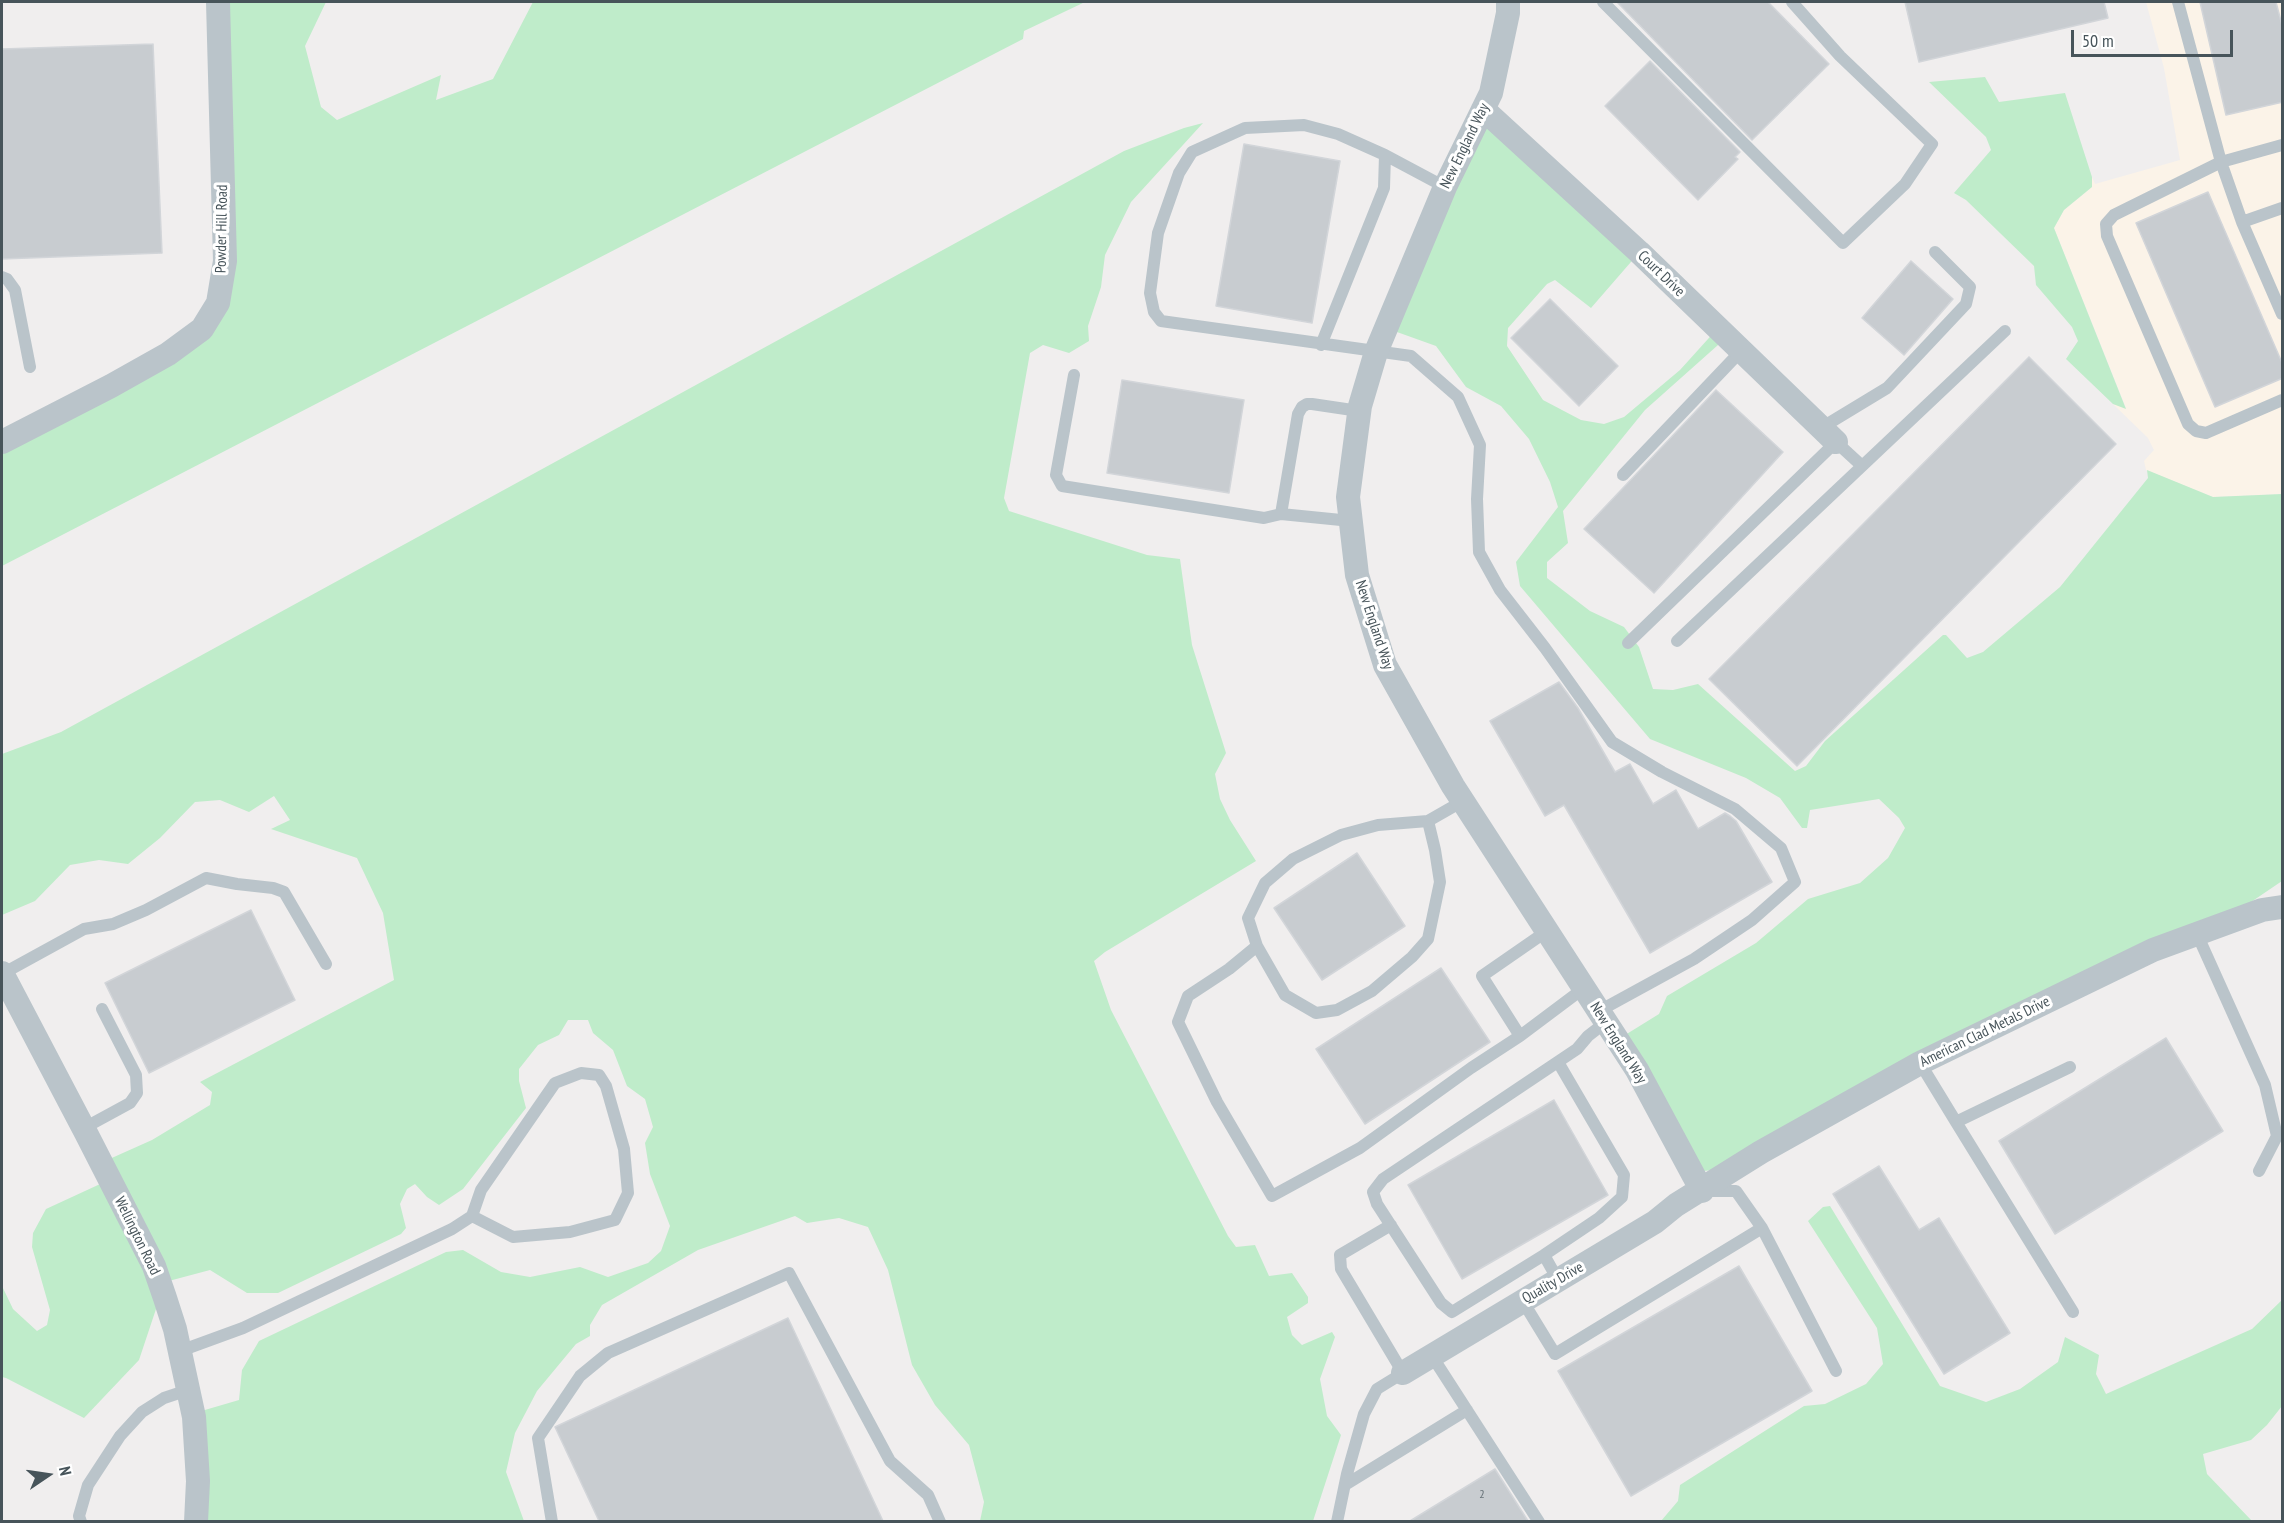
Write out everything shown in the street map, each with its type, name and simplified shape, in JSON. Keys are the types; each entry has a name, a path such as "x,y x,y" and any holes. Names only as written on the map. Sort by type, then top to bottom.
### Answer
{"street":[{"name":"Powder Hill Road","path":"2,442 168,354 202,330 218,303 225,261 218,2"},
{"name":"New England Way","path":"1508,2 1508,13 1491,93 1445,187 1376,352 1359,411 1348,497 1357,575 1384,665 1463,801 1637,1070 1702,1191"},
{"name":"Court Drive","path":"1483,110 1639,252 1829,435"},
{"name":"American Clad Metals Drive","path":"1702,1191 1761,1152 1920,1063 2153,950 2262,910 2283,906"},
{"name":"Wellington Road","path":"2,974 154,1266 175,1329 194,1417 198,1481 196,1521"},
{"name":"Quality Drive","path":"1403,1373 1655,1222 1676,1205 1702,1191"}],"lane":[{"path":"1603,2 1843,243 1905,184 1932,144 1840,56 1792,2"},
{"path":"2178,2 2221,162 2242,222 2283,314"},
{"path":"1445,187 1385,155 1338,134 1304,125 1245,129 1192,152 1179,173 1158,233 1150,293 1154,312 1161,321 1411,356 1458,397 1480,445 1477,499 1479,552 1500,590 1545,648 1612,742 1662,772 1735,809 1781,848 1795,882 1752,920 1603,1017 1577,1049 1383,1179 1373,1192 1377,1204 1441,1303 1452,1312 1599,1218 1622,1197 1624,1175 1558,1062"},
{"path":"2283,145 2221,162 2114,215 2106,224 2108,236 2188,424 2196,431 2206,433 2283,400"},
{"path":"1321,345 1384,188 1385,155"},
{"path":"2242,222 2283,208"},
{"path":"1628,643 1829,435 1887,388 1966,304 1970,287 1935,252"},
{"path":"2,277 7,279 15,290 30,367"},
{"path":"1677,641 2005,331"},
{"path":"1623,474 1741,351"},
{"path":"1074,375 1056,475 1062,486 1264,518 1281,514 1351,521"},
{"path":"1281,514 1298,414 1302,407 1312,404 1359,411"},
{"path":"1829,435 1862,465"},
{"path":"1428,821 1440,882 1428,939 1412,957 1372,990 1337,1010 1316,1013 1285,995 1257,946 1248,918 1265,883 1293,859 1341,835 1378,825 1428,821 1463,801"},
{"path":"2,974 84,930 113,924 146,910 206,878 273,888 284,892 326,964"},
{"path":"1520,1036 1482,976 1547,932"},
{"path":"2197,934 2265,1085 2277,1136 2259,1172"},
{"path":"1257,946 1229,969 1188,996 1178,1022 1217,1102 1272,1196 1360,1148 1471,1068 1520,1036 1584,988"},
{"path":"84,1128 130,1103 137,1093 136,1075 102,1009"},
{"path":"1920,1063 2073,1312"},
{"path":"1956,1122 2070,1067"},
{"path":"180,1351 243,1328 452,1229 472,1216 481,1190 555,1083 581,1073 599,1075 606,1086 624,1149 628,1193 615,1220 570,1232 513,1237 472,1216"},
{"path":"1702,1191 1736,1191 1762,1228 1836,1371"},
{"path":"1337,1521 1364,1414 1377,1389 1403,1373 1341,1269 1340,1255 1391,1225"},
{"path":"1522,1300 1555,1354 1762,1228"},
{"path":"1544,1255 1558,1280"},
{"path":"552,1521 538,1438 580,1376 608,1353 789,1273 890,1461 928,1495 940,1521"},
{"path":"1432,1356 1539,1521"},
{"path":"81,1521 79,1516 88,1485 120,1436 142,1412 164,1398 188,1390"},
{"path":"1345,1485 1467,1410"}],"shaded area":[{"path":"2146,2 2282,2 2282,494 2213,497 2146,470 2144,461 2154,450 2148,438 2113,404 2126,408 2054,228 2064,210 2092,187 2092,177 2095,184 2180,160 2164,68"}],"green space":[{"path":"221,2 326,2 305,46 321,107 337,120 441,75 436,100 493,79 533,2 1085,2 1024,31 1023,39 2,566 2,442 175,349 222,295"},
{"path":"1985,77 1999,102 2065,93 2092,177 2092,187 2064,210 2054,228 2126,409 2113,404 2066,359 2078,341 2072,327 2036,285 2034,266 1966,200 1954,193 1991,150 1986,137 1929,82"},
{"path":"1484,111 1637,255 1591,308 1555,280 1547,284 1508,328 1507,346 1543,400 1581,420 1604,424 1624,417 1680,370 1717,329 1727,337 1645,410 1563,511 1568,543 1547,562 1547,578 1590,611 1624,627 1639,647 1653,689 1673,690 1698,684 1795,771 1806,766 1825,741 1943,635 1946,635 1967,658 1983,652 2060,587 2148,478 2147,470 2213,497 2282,494 2282,881 2229,917 1713,1170 1694,1172 1617,1040 1659,1014 1667,996 1756,943 1808,899 1860,883 1888,858 1905,828 1899,818 1879,799 1810,810 1807,828 1802,828 1780,798 1746,778 1650,739 1520,586 1516,562 1558,507 1550,482 1529,439 1501,406 1466,387 1436,346 1383,327"},
{"path":"1203,123 1131,202 1105,255 1101,287 1088,326 1089,341 1069,353 1043,345 1030,353 1004,498 1009,511 1147,555 1180,559 1192,645 1226,753 1215,774 1220,799 1230,820 1256,861 1105,952 1094,961 1111,1010 1228,1236 1236,1247 1255,1245 1269,1276 1292,1273 1308,1297 1308,1303 1287,1317 1292,1335 1302,1345 1332,1332 1335,1337 1320,1379 1327,1416 1341,1435 1313,1521 980,1521 984,1502 969,1445 935,1405 912,1365 888,1270 868,1227 839,1218 807,1223 795,1216 698,1250 602,1305 590,1325 590,1336 576,1344 537,1391 515,1433 506,1472 524,1521 199,1521 198,1412 239,1400 242,1370 259,1341 446,1252 463,1250 501,1272 530,1277 580,1267 608,1277 648,1263 661,1251 670,1226 650,1174 645,1143 653,1127 645,1099 627,1086 613,1050 593,1033 588,1020 568,1020 559,1035 538,1045 519,1069 519,1081 526,1108 463,1189 439,1205 427,1197 415,1184 407,1189 400,1204 406,1228 401,1234 278,1293 247,1293 210,1270 165,1282 139,1360 84,1418 2,1377 2,1286 13,1309 37,1331 47,1325 50,1310 32,1247 33,1233 46,1209 111,1179 105,1161 152,1140 210,1105 212,1092 200,1082 394,980 383,913 357,858 271,829 290,820 274,796 249,812 220,800 195,802 160,838 128,864 99,860 70,865 35,901 2,915 2,754 61,732 1124,151"},
{"path":"1830,1206 1940,1386 1986,1402 2020,1389 2058,1362 2065,1337 2099,1355 2096,1374 2106,1394 2252,1329 2282,1300 2282,1406 2251,1440 2203,1454 2207,1474 2252,1521 1661,1521 1678,1501 1680,1485 1804,1406 1825,1404 1866,1384 1883,1364 1877,1328 1808,1221 1823,1207"}],"building":[{"path":"1617,2 1768,2 1829,64 1752,140"},
{"path":"1905,2 2104,2 2108,18 1919,62"},
{"path":"2200,2 2276,2 2283,29 2283,102 2226,115"},
{"path":"153,44 162,253 2,259 2,49"},
{"path":"1650,61 1740,152 1735,157 1738,159 1698,200 1605,106"},
{"path":"1244,144 1340,161 1312,323 1216,306"},
{"path":"2208,192 2283,365 2283,378 2215,407 2136,223"},
{"path":"1911,261 1953,299 1904,355 1862,318"},
{"path":"1550,299 1618,366 1579,406 1511,338"},
{"path":"2029,357 2116,444 1797,766 1709,679"},
{"path":"1122,380 1244,400 1229,493 1107,473"},
{"path":"1716,390 1783,452 1654,593 1584,529"},
{"path":"1559,682 1578,708 1615,772 1630,764 1653,804 1676,790 1698,829 1725,813 1730,816 1736,821 1772,882 1650,953 1564,805 1545,816 1490,721"},
{"path":"1357,853 1405,926 1322,980 1274,908"},
{"path":"251,910 295,1000 149,1073 105,983"},
{"path":"1441,968 1490,1042 1365,1124 1316,1049"},
{"path":"2166,1038 2223,1131 2055,1234 1999,1141"},
{"path":"1554,1100 1608,1195 1462,1279 1408,1185"},
{"path":"1879,1166 1919,1230 1939,1218 2010,1333 1944,1374 1833,1194"},
{"path":"1739,1266 1812,1391 1631,1496 1558,1371"},
{"path":"788,1318 883,1521 599,1521 555,1427"},
{"path":"1495,1469 1528,1521 1410,1521"}]}
